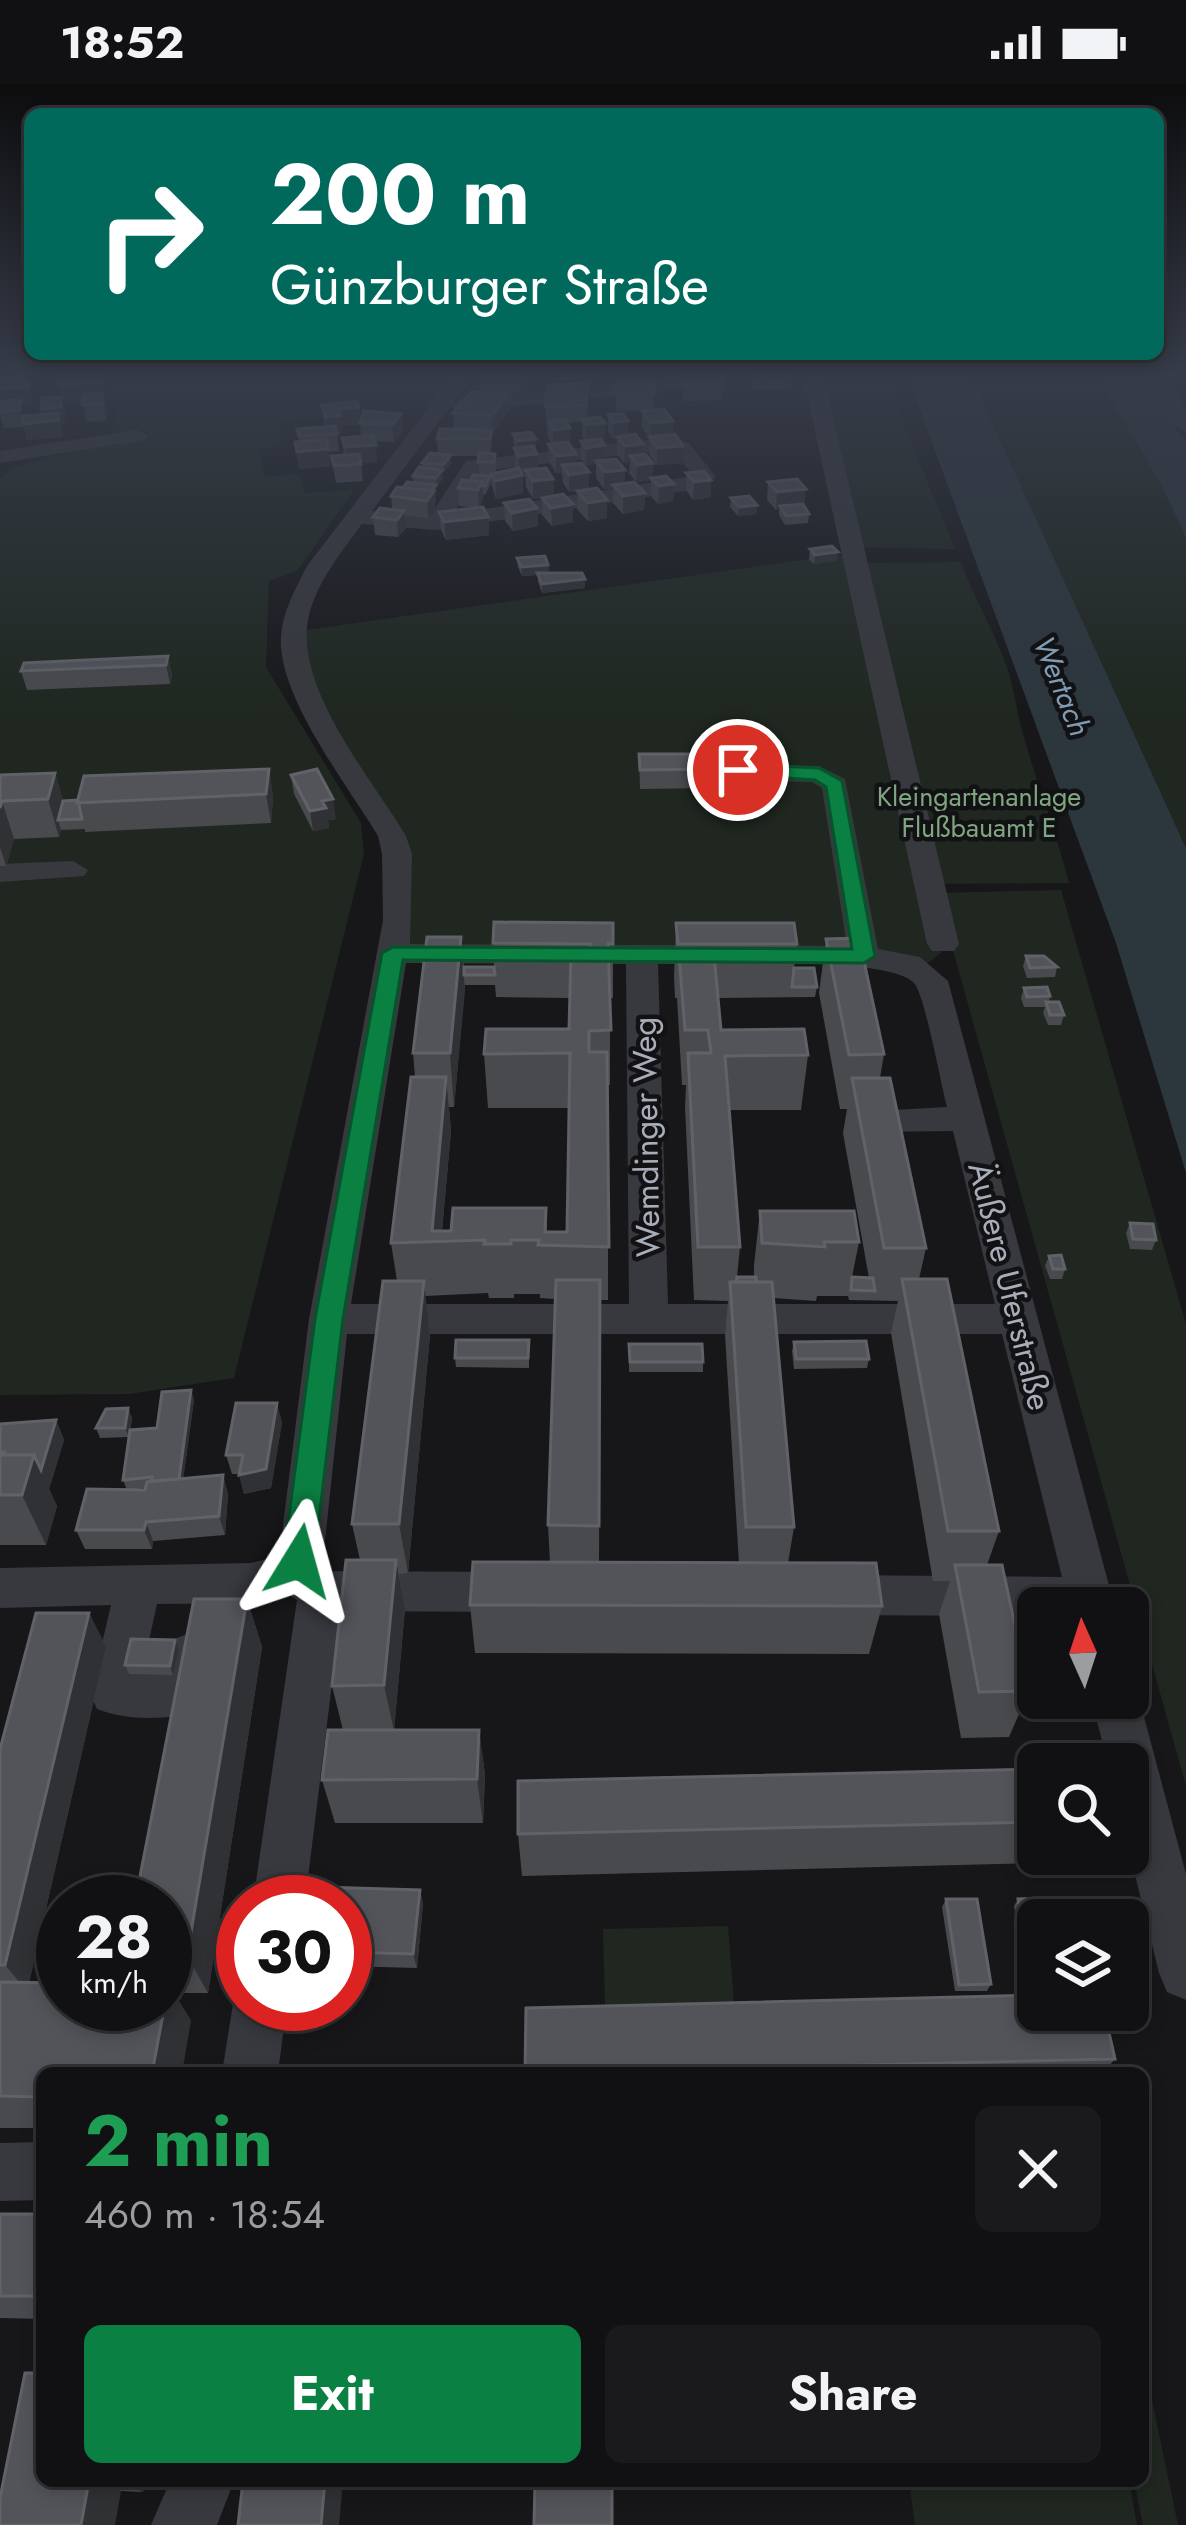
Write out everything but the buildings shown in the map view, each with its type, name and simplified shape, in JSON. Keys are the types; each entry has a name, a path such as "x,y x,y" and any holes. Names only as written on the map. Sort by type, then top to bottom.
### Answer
{"street":[{"path":"286,1875 322,1743 302,1550 329,1319 393,953 398,854 392,836 298,682 292,632 304,591 381,486"},
{"path":"436,524 460,486"},
{"path":"358,518 436,524 680,486"},
{"name":"Äußere Uferstraße","path":"835,486 932,981 1087,1587"},
{"path":"666,770 802,773 829,778 835,785 864,956"},
{"path":"0,873 73,870"},
{"path":"393,953 642,955 800,967 864,956 930,957"},
{"name":"Wemdinger Weg","path":"642,955 649,1318"},
{"path":"870,1120 968,1119"},
{"path":"329,1319 1018,1318"},
{"path":"0,1588 272,1580 561,1593"},
{"path":"138,1587 114,1694 185,1694 206,1585"},
{"path":"795,1595 1017,1600"},
{"path":"1119,1719 1186,1973"},
{"path":"251,2067 256,2031"},
{"path":"0,2172 36,2171"},
{"path":"184,2525 200,2487"}],"green space":[{"path":"0,486 354,490 297,571 269,581 266,667 361,823 364,854 234,1378 129,1394 0,1395"},
{"path":"837,486 929,486 955,549 850,547"},
{"path":"1021,486 1162,486 1186,538 1186,848"},
{"path":"852,553 856,563 961,562 1009,673 1069,883 928,884 943,944 941,953 918,970 909,964 393,953 397,854 298,682 292,632"},
{"name":"Kleingartenanlage Flußbauamt E","path":"1061,890 1186,1324 1186,1786 1149,1653 1149,1587 1131,1587 937,893"},
{"path":"728,1926 734,2003 605,2007 603,1929"},
{"path":"1149,2386 1178,2525 1143,2525 1135,2487 1149,2487"},
{"path":"910,2487 1130,2487 1137,2525 915,2525"}],"water":[{"name":"Wertach","path":"948,486 1021,486 1186,848 1186,1173 1116,943"},
{"path":"1186,486 1186,538 1163,488"}],"route":[{"path":"299,1561 329,1319 393,953 864,956 835,785 819,774 738,770"}]}
